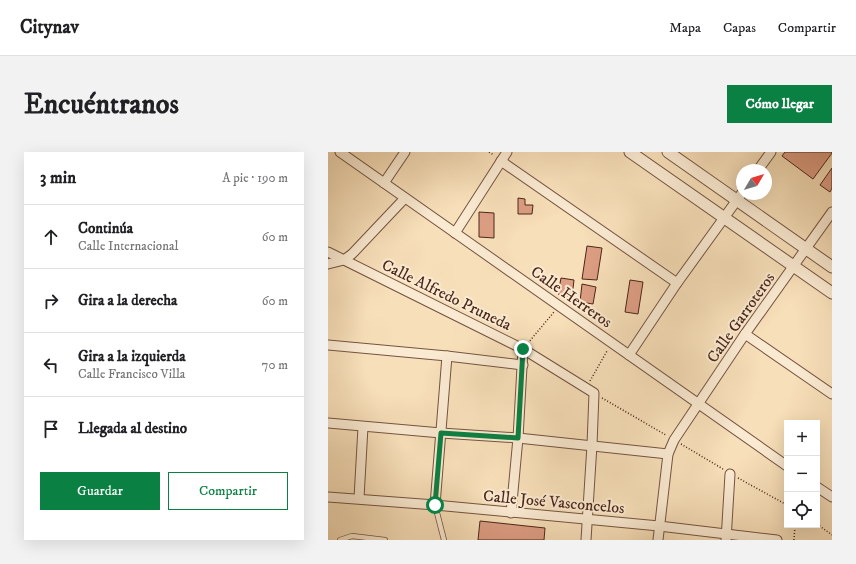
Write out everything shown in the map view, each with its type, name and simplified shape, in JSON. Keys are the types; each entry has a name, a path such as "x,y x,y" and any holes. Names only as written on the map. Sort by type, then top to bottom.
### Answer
{"street":[{"name":"Calle Herreros","path":"340,152 559,305 698,405 784,464"},
{"path":"384,183 405,152"},
{"path":"455,233 508,152"},
{"path":"630,152 832,293"},
{"path":"668,152 736,195"},
{"path":"762,164 770,152"},
{"path":"502,161 677,284"},
{"path":"328,264 344,260 358,248 405,198"},
{"path":"629,355 737,200"},
{"path":"743,200 832,267"},
{"name":"Calle Garroteros","path":"658,540 668,454 674,440 745,334 832,212"},
{"name":"Calle Alfredo Pruneda","path":"328,252 523,349 590,390"},
{"path":"745,334 832,394"},
{"path":"328,345 523,365"},
{"path":"511,513 518,438 523,349"},
{"path":"435,505 447,356"},
{"path":"586,540 592,445 590,390"},
{"path":"328,423 363,427 518,438 668,454"},
{"path":"359,498 363,427"},
{"path":"726,537 730,474"},
{"path":"820,489 832,497"},
{"name":"Calle José Vasconcelos","path":"328,496 659,526 726,537 777,540"}],"lane":[{"path":"435,505 444,540"},
{"path":"340,540 352,536 385,540"}],"path":[{"path":"523,349 559,305"},
{"path":"611,342 590,390 674,440"},
{"path":"820,526 832,535"},
{"path":"794,540 795,528"}],"building":[{"path":"785,152 832,153 813,179 782,156"},
{"path":"832,168 832,188 830,192 820,185"},
{"path":"518,198 525,199 525,205 533,205 532,214 518,214"},
{"path":"479,212 494,213 494,238 479,237"},
{"path":"587,246 602,248 597,280 582,279"},
{"path":"561,278 574,280 572,297 558,294"},
{"path":"630,280 643,282 638,314 625,312"},
{"path":"582,284 596,287 593,304 580,302"},
{"path":"480,521 545,528 544,540 478,540"}],"route":[{"path":"435,505 441,433 518,438 523,349"}]}
